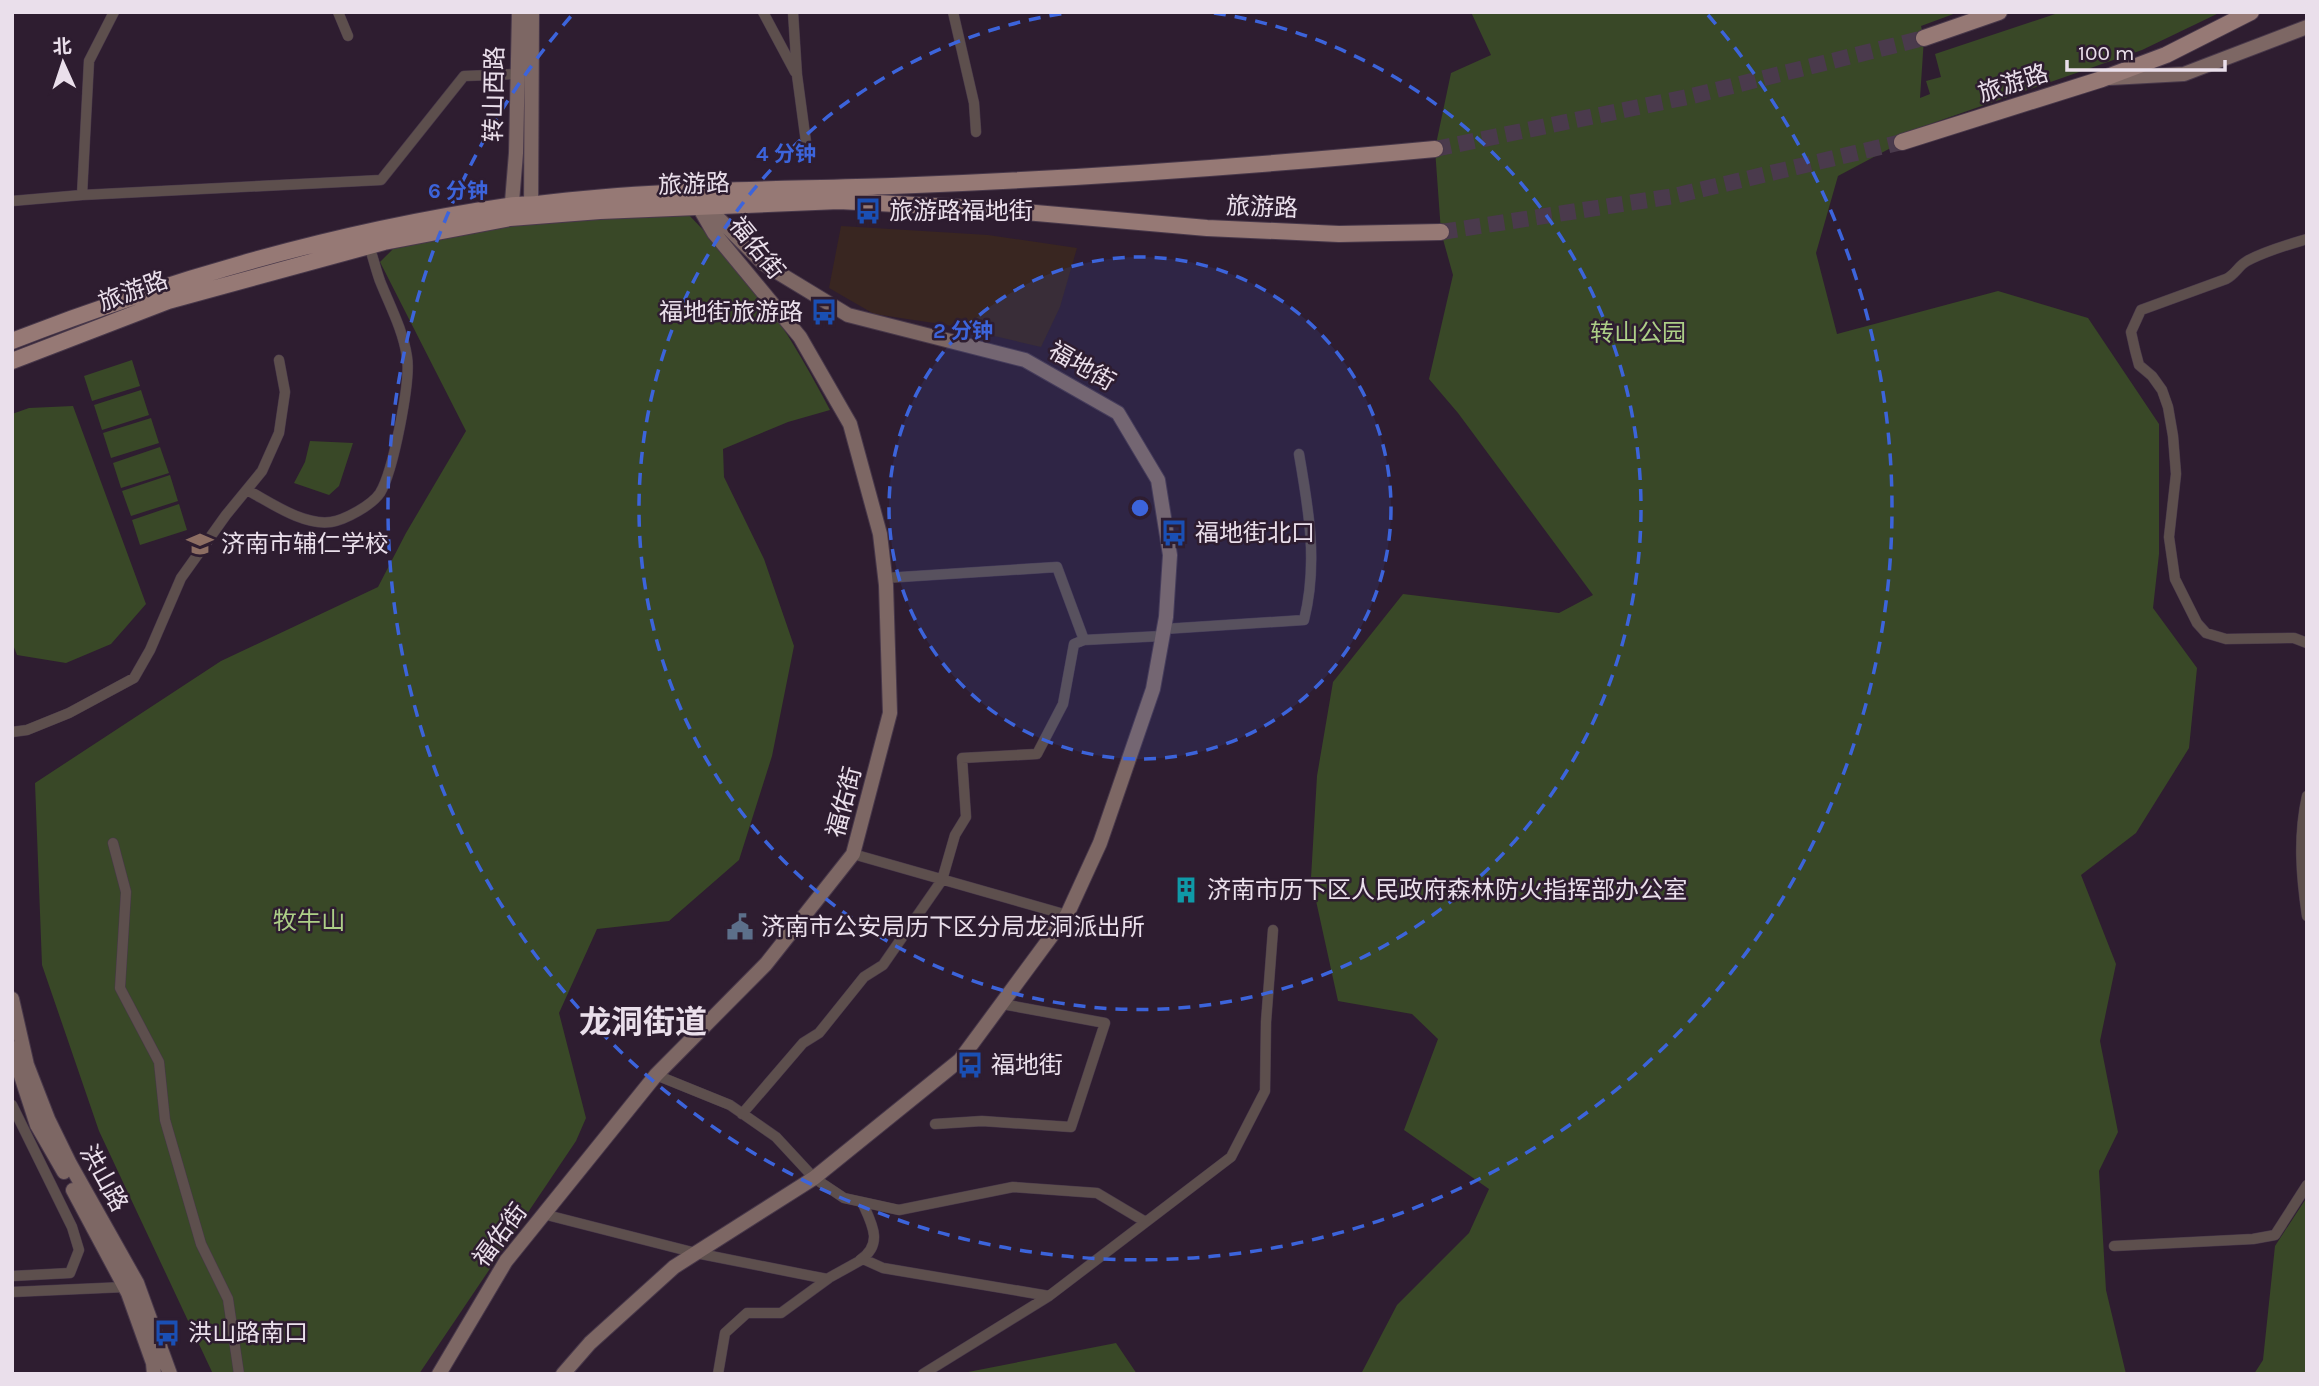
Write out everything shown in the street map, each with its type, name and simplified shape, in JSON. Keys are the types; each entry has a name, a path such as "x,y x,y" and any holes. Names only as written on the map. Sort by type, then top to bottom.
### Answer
{"main road":[{"path":"1924,38 1999,12"},
{"name":"旅游路","path":"1902,142 2102,79 2166,55 2251,12"},
{"name":"旅游路","path":"699,202 894,186 1167,172 1435,149"},
{"name":"旅游路","path":"12,341 96,308 233,267 367,232 511,211 530,211 611,195 699,202 839,201 991,209 1220,229 1339,233 1441,232"},
{"name":"旅游路","path":"12,361 168,301 369,246 511,211"}],"street":[{"path":"82,195 89,61 114,12"},
{"path":"338,12 348,36"},
{"name":"转山西路","path":"511,211 516,153 519,12"},
{"name":"转山西路","path":"530,211 532,12"},
{"path":"763,12 797,75"},
{"path":"793,12 797,75 806,142"},
{"path":"953,12 974,103 976,132"},
{"path":"2102,79 2184,74 2307,27"},
{"path":"12,201 381,180 464,75 517,75"},
{"name":"福佑街","path":"439,1374 501,1267 543,1214 656,1075 766,964 853,854 890,713 885,578 880,534 850,424 800,337 714,233 699,202"},
{"name":"福地街","path":"563,1374 590,1343 674,1267 814,1178 960,1060 1067,915 1100,843 1153,689 1163,632 1170,555 1158,480 1118,413 1025,360 848,315 764,264 699,202"},
{"path":"2306,642 2294,638 2226,639 2206,633 2197,623 2175,579 2169,537 2176,474 2168,407 2162,390 2152,376 2139,365 2131,332 2141,310 2226,279 2236,274 2239,266 2250,259 2307,239"},
{"path":"247,490 303,519 328,523 350,517 380,494 396,445 408,358 394,310 380,281 369,246"},
{"path":"12,732 27,730 69,713 134,678 150,650 181,578 262,471 279,433 285,392 279,360"},
{"path":"742,1114 803,1042 819,1033 864,977 883,965 942,880 956,835 966,817 962,758 1037,754 1063,704 1074,644 1084,640 1163,632 1304,621 1312,568 1312,529 1299,454"},
{"path":"885,578 1058,567 1084,640"},
{"path":"2307,796 2301,831 2301,868 2307,916"},
{"path":"113,843 126,892 120,988 159,1062 165,1120 201,1244 228,1299 239,1374"},
{"path":"853,854 1067,915"},
{"path":"923,1374 1049,1296 1230,1157 1265,1091 1266,1022 1273,930"},
{"name":"洪山路","path":"12,999 27,1065 48,1119 69,1164 137,1283 170,1374"},
{"path":"935,1124 982,1121 1071,1127 1105,1023 1002,1003"},
{"name":"洪山路","path":"12,1048 37,1125 125,1287 153,1363 154,1374"},
{"path":"656,1075 730,1105 776,1138 814,1178 844,1198 899,1210 1013,1187 1049,1189 1097,1193 1144,1222"},
{"path":"12,1105 72,1227 79,1250 70,1273 12,1276"},
{"path":"2114,1246 2253,1239 2275,1235 2307,1185"},
{"path":"718,1374 725,1333 747,1313 780,1312 872,1251 873,1226 862,1202"},
{"path":"543,1214 696,1253 827,1279"},
{"path":"863,1259 883,1268 1049,1296"},
{"path":"12,1292 125,1287"}],"shaded area":[{"path":"841,226 988,235 1077,248 1060,307 1041,347 947,325 874,314 829,288"}],"green space":[{"name":"转山公园","path":"1471,12 1959,12 1921,26 1924,38 1920,98 1930,94 1926,81 1941,77 1935,54 2061,12 2221,12 2142,50 1907,132 1902,142 1838,176 1816,253 1837,334 1998,291 2088,318 2159,424 2159,554 2153,608 2197,668 2189,748 2136,833 2081,875 2116,964 2100,1041 2118,1132 2099,1171 2106,1290 2126,1374 1361,1374 1397,1305 1469,1233 1489,1189 1404,1130 1438,1039 1412,1014 1338,1001 1311,878 1317,776 1333,682 1403,594 1559,613 1593,595 1458,413 1429,379 1453,275 1441,232 1435,149 1451,73 1491,55"},
{"name":"牧牛山","path":"687,213 731,261 772,312 830,410 788,422 723,449 724,477 764,559 794,646 772,756 739,860 669,921 597,929 559,1013 586,1118 576,1141 419,1374 213,1374 99,1131 42,965 35,783 221,661 378,587 406,533 466,431 380,262 393,249 524,222"},
{"path":"132,360 140,386 92,401 84,376"},
{"path":"141,390 149,415 102,430 94,405"},
{"path":"73,406 146,604 111,644 66,663 17,655 12,642 12,414 29,408"},
{"path":"151,418 159,443 111,458 103,433"},
{"path":"310,441 353,443 339,486 329,495 294,483 305,462"},
{"path":"160,447 169,473 121,488 113,463"},
{"path":"170,475 178,501 131,516 122,491"},
{"path":"179,504 187,530 140,545 132,520"},
{"path":"2307,1197 2307,1374 2254,1374 2263,1360 2275,1246"},
{"path":"1116,1343 1137,1374 962,1374 963,1373"}],"tunnel":[{"path":"1435,149 1692,96 1924,38"},
{"path":"1441,232 1674,196 1902,142"}],"place":[{"name":"旅游路福地街","path":"868,211"},
{"name":"福地街旅游路","path":"824,312"},
{"name":"福地街北口","path":"1174,533"},
{"name":"济南市辅仁学校","path":"200,544"},
{"name":"济南市历下区人民政府森林防火指挥部办公室","path":"1186,890"},
{"name":"济南市公安局历下区分局龙洞派出所","path":"740,927"},
{"name":"福地街","path":"970,1065"},
{"name":"洪山路南口","path":"167,1333"}],"district":[{"name":"龙洞街道","path":"643,1022"}]}
